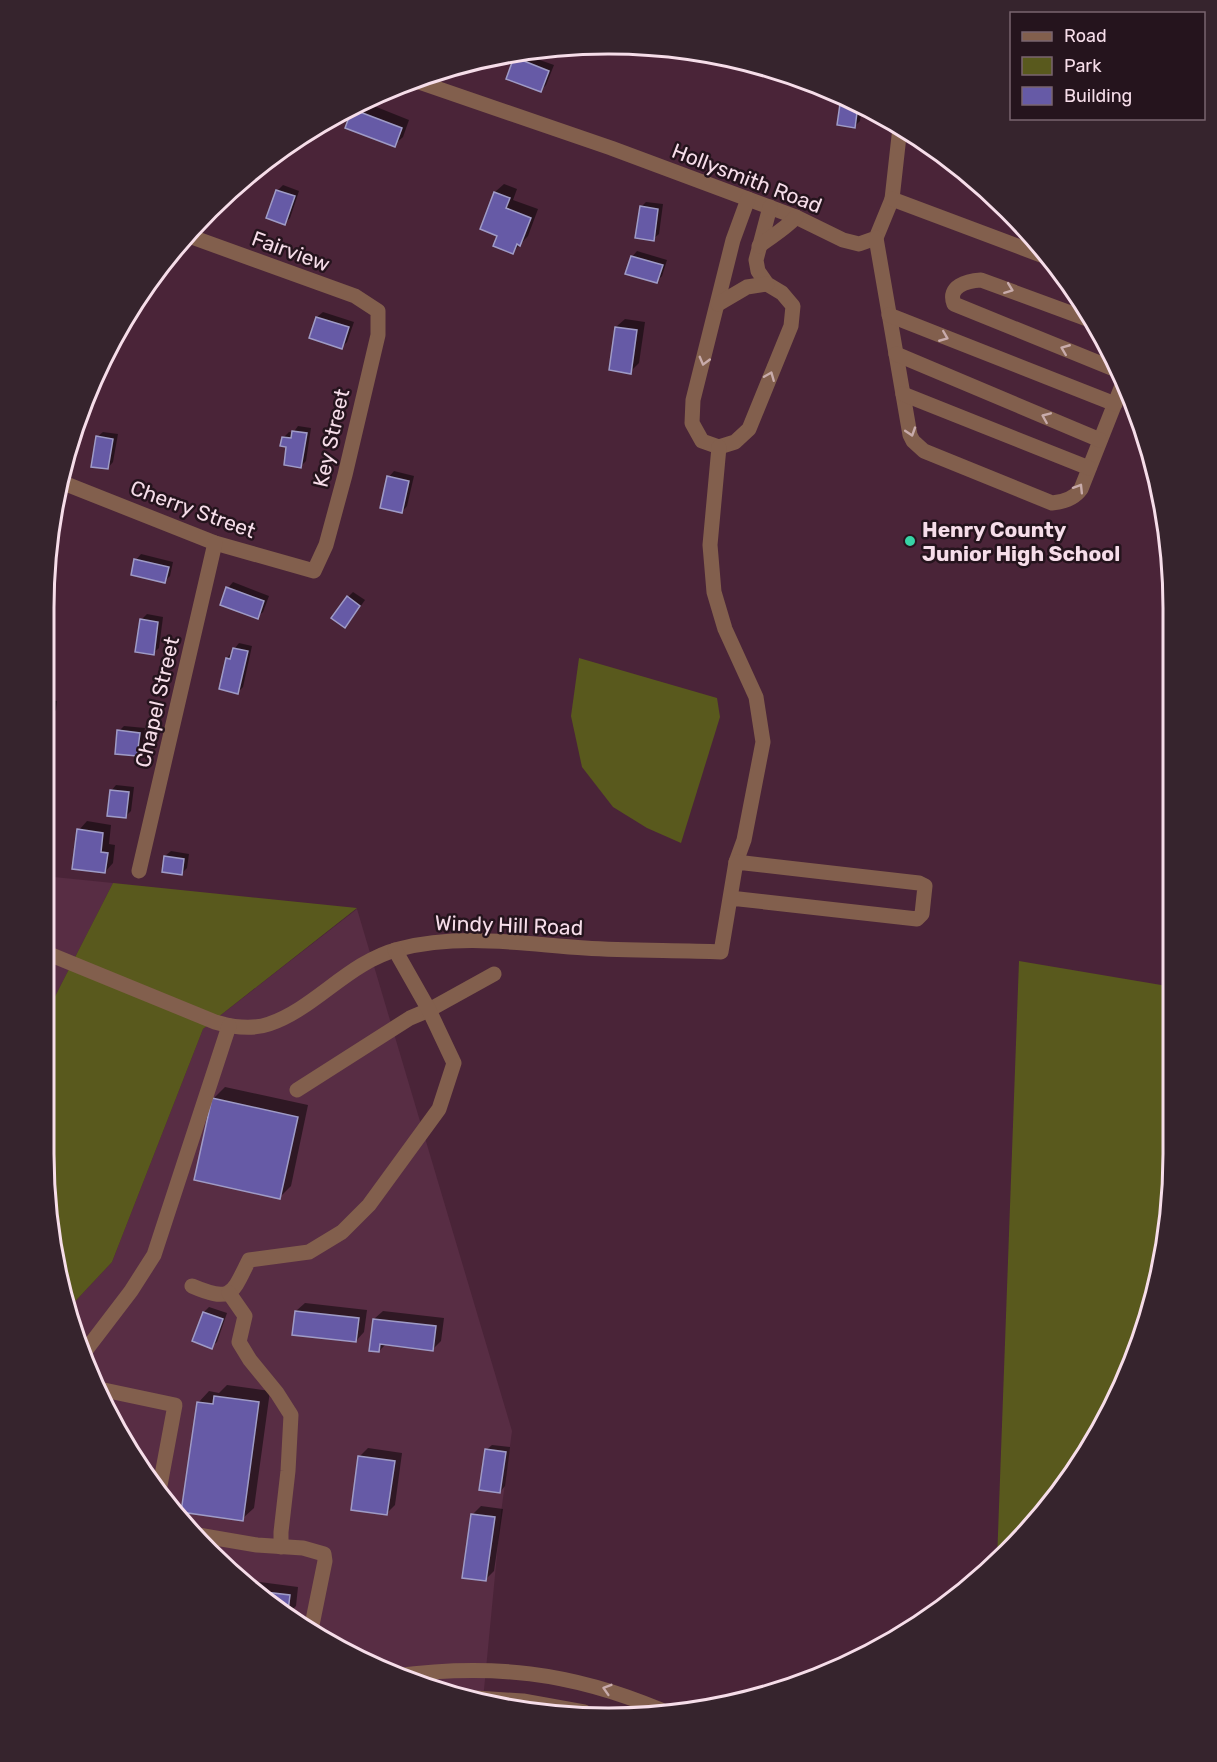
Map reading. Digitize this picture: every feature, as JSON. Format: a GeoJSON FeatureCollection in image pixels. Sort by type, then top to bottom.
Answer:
{"type":"FeatureCollection","features":[{"type":"Feature","properties":{"kind":"street","name":"Hollysmith Road"},"geometry":{"type":"LineString","coordinates":[[426,84],[611,148],[796,217],[851,242],[859,244],[876,238]]}},
{"type":"Feature","properties":{"kind":"street"},"geometry":{"type":"LineString","coordinates":[[899,136],[892,200],[876,238],[910,435],[913,441],[924,451],[1052,503],[1060,502],[1076,496],[1119,392]]}},
{"type":"Feature","properties":{"kind":"street"},"geometry":{"type":"LineString","coordinates":[[747,199],[733,240],[693,400],[692,423],[702,441],[719,447],[735,442],[749,429],[791,326],[793,306],[782,293],[767,284],[758,272],[756,260],[770,207]]}},
{"type":"Feature","properties":{"kind":"street"},"geometry":{"type":"LineString","coordinates":[[892,200],[1032,252]]}},
{"type":"Feature","properties":{"kind":"street"},"geometry":{"type":"LineString","coordinates":[[759,246],[784,230],[796,217]]}},
{"type":"Feature","properties":{"kind":"street","name":"Fairview"},"geometry":{"type":"LineString","coordinates":[[196,239],[356,296],[378,310]]}},
{"type":"Feature","properties":{"kind":"street"},"geometry":{"type":"LineString","coordinates":[[1080,316],[981,280],[965,282],[955,289],[952,296],[954,304],[1108,366]]}},
{"type":"Feature","properties":{"kind":"street"},"geometry":{"type":"LineString","coordinates":[[718,304],[747,287],[767,284]]}},
{"type":"Feature","properties":{"kind":"street","name":"Key Street"},"geometry":{"type":"LineString","coordinates":[[314,572],[326,545],[345,475],[378,335],[378,310]]}},
{"type":"Feature","properties":{"kind":"street"},"geometry":{"type":"LineString","coordinates":[[889,315],[1115,404]]}},
{"type":"Feature","properties":{"kind":"street"},"geometry":{"type":"LineString","coordinates":[[896,354],[1100,440]]}},
{"type":"Feature","properties":{"kind":"street"},"geometry":{"type":"LineString","coordinates":[[903,393],[1089,468]]}},
{"type":"Feature","properties":{"kind":"street"},"geometry":{"type":"LineString","coordinates":[[719,447],[710,545],[714,592],[725,629],[756,698],[763,742],[744,840],[736,862],[730,898],[917,920],[922,914],[925,886],[919,883],[736,862]]}},
{"type":"Feature","properties":{"kind":"street","name":"Cherry Street"},"geometry":{"type":"LineString","coordinates":[[68,485],[216,543],[314,572]]}},
{"type":"Feature","properties":{"kind":"street","name":"Chapel Street"},"geometry":{"type":"LineString","coordinates":[[139,871],[216,543]]}},
{"type":"Feature","properties":{"kind":"street","name":"Windy Hill Road"},"geometry":{"type":"LineString","coordinates":[[54,956],[169,1005],[229,1026],[254,1027],[268,1024],[292,1013],[367,961],[419,944],[455,940],[504,941],[585,948],[721,952],[730,898]]}},
{"type":"Feature","properties":{"kind":"street"},"geometry":{"type":"LineString","coordinates":[[192,1286],[214,1295],[228,1293],[238,1283],[249,1260],[309,1252],[342,1232],[369,1205],[439,1109],[454,1063],[429,1010],[395,950]]}},
{"type":"Feature","properties":{"kind":"street"},"geometry":{"type":"LineString","coordinates":[[297,1090],[411,1018],[494,974]]}},
{"type":"Feature","properties":{"kind":"street"},"geometry":{"type":"LineString","coordinates":[[89,1347],[131,1291],[154,1255],[229,1026]]}},
{"type":"Feature","properties":{"kind":"street"},"geometry":{"type":"LineString","coordinates":[[228,1293],[245,1316],[239,1342],[291,1415],[281,1547]]}},
{"type":"Feature","properties":{"kind":"street"},"geometry":{"type":"LineString","coordinates":[[107,1391],[175,1405],[161,1480]]}},
{"type":"Feature","properties":{"kind":"street"},"geometry":{"type":"LineString","coordinates":[[215,1545],[303,1548],[322,1553],[325,1557],[312,1623]]}},
{"type":"Feature","properties":{"kind":"street"},"geometry":{"type":"LineString","coordinates":[[417,1674],[474,1669],[550,1676],[603,1688],[651,1706]]}},
{"type":"Feature","properties":{"kind":"shaded area"},"geometry":{"type":"Polygon","coordinates":[[[54,877],[113,883],[54,998],[54,877]]]}},
{"type":"Feature","properties":{"kind":"shaded area"},"geometry":{"type":"Polygon","coordinates":[[[357,909],[512,1431],[501,1513],[484,1693],[430,1679],[363,1651],[300,1615],[243,1570],[216,1546],[192,1519],[147,1462],[111,1399],[96,1366],[74,1302],[112,1262],[203,1029],[357,909]]]}},
{"type":"Feature","properties":{"kind":"green space"},"geometry":{"type":"Polygon","coordinates":[[[579,658],[717,698],[720,717],[681,843],[647,828],[613,807],[582,767],[571,716],[579,658]]]}},
{"type":"Feature","properties":{"kind":"green space"},"geometry":{"type":"Polygon","coordinates":[[[113,883],[357,908],[203,1029],[112,1262],[74,1302],[65,1262],[55,1190],[54,998],[113,883]]]}},
{"type":"Feature","properties":{"kind":"green space"},"geometry":{"type":"Polygon","coordinates":[[[1019,961],[1163,985],[1162,1190],[1152,1262],[1144,1297],[1134,1332],[1106,1399],[1070,1462],[1025,1519],[997,1549],[1019,961]]]}},
{"type":"Feature","properties":{"kind":"building"},"geometry":{"type":"Polygon","coordinates":[[[524,61],[549,71],[541,92],[506,79],[512,63],[524,61]]]}},
{"type":"Feature","properties":{"kind":"building"},"geometry":{"type":"Polygon","coordinates":[[[840,105],[857,113],[855,128],[837,125],[840,105]]]}},
{"type":"Feature","properties":{"kind":"building"},"geometry":{"type":"Polygon","coordinates":[[[361,112],[402,128],[395,147],[345,128],[348,119],[361,112]]]}},
{"type":"Feature","properties":{"kind":"building"},"geometry":{"type":"Polygon","coordinates":[[[276,190],[295,196],[285,225],[266,218],[276,190]]]}},
{"type":"Feature","properties":{"kind":"building"},"geometry":{"type":"Polygon","coordinates":[[[494,192],[510,198],[506,208],[531,218],[520,246],[517,244],[513,254],[493,246],[497,236],[480,229],[494,192]]]}},
{"type":"Feature","properties":{"kind":"building"},"geometry":{"type":"Polygon","coordinates":[[[640,206],[658,209],[654,241],[635,238],[640,206]]]}},
{"type":"Feature","properties":{"kind":"building"},"geometry":{"type":"Polygon","coordinates":[[[631,256],[663,265],[657,283],[625,274],[631,256]]]}},
{"type":"Feature","properties":{"kind":"building"},"geometry":{"type":"Polygon","coordinates":[[[316,317],[349,327],[342,349],[309,338],[316,317]]]}},
{"type":"Feature","properties":{"kind":"building"},"geometry":{"type":"Polygon","coordinates":[[[615,327],[637,330],[631,374],[609,370],[615,327]]]}},
{"type":"Feature","properties":{"kind":"building"},"geometry":{"type":"Polygon","coordinates":[[[292,431],[307,433],[301,468],[284,465],[286,447],[280,446],[282,437],[291,438],[292,431]]]}},
{"type":"Feature","properties":{"kind":"building"},"geometry":{"type":"Polygon","coordinates":[[[96,436],[113,439],[108,469],[91,467],[96,436]]]}},
{"type":"Feature","properties":{"kind":"building"},"geometry":{"type":"Polygon","coordinates":[[[387,476],[409,481],[402,513],[380,508],[387,476]]]}},
{"type":"Feature","properties":{"kind":"building"},"geometry":{"type":"Polygon","coordinates":[[[134,559],[169,567],[165,583],[131,575],[134,559]]]}},
{"type":"Feature","properties":{"kind":"building"},"geometry":{"type":"Polygon","coordinates":[[[226,587],[264,601],[258,619],[220,605],[226,587]]]}},
{"type":"Feature","properties":{"kind":"building"},"geometry":{"type":"Polygon","coordinates":[[[347,596],[360,606],[345,628],[331,618],[347,596]]]}},
{"type":"Feature","properties":{"kind":"building"},"geometry":{"type":"Polygon","coordinates":[[[140,619],[158,622],[154,655],[135,652],[140,619]]]}},
{"type":"Feature","properties":{"kind":"building"},"geometry":{"type":"Polygon","coordinates":[[[233,648],[248,651],[238,694],[219,689],[226,658],[230,659],[233,648]]]}},
{"type":"Feature","properties":{"kind":"building"},"geometry":{"type":"Polygon","coordinates":[[[117,730],[140,733],[137,756],[115,754],[117,730]]]}},
{"type":"Feature","properties":{"kind":"building"},"geometry":{"type":"Polygon","coordinates":[[[110,790],[129,792],[126,818],[107,816],[110,790]]]}},
{"type":"Feature","properties":{"kind":"building"},"geometry":{"type":"Polygon","coordinates":[[[77,829],[103,833],[101,852],[108,853],[105,873],[72,869],[77,829]]]}},
{"type":"Feature","properties":{"kind":"building"},"geometry":{"type":"Polygon","coordinates":[[[164,856],[184,859],[182,875],[162,872],[164,856]]]}},
{"type":"Feature","properties":{"kind":"building"},"geometry":{"type":"Polygon","coordinates":[[[212,1098],[298,1117],[280,1199],[194,1180],[212,1098]]]}},
{"type":"Feature","properties":{"kind":"building"},"geometry":{"type":"Polygon","coordinates":[[[295,1311],[359,1318],[356,1342],[292,1335],[295,1311]]]}},
{"type":"Feature","properties":{"kind":"building"},"geometry":{"type":"Polygon","coordinates":[[[203,1312],[223,1319],[212,1349],[192,1341],[203,1312]]]}},
{"type":"Feature","properties":{"kind":"building"},"geometry":{"type":"Polygon","coordinates":[[[373,1319],[436,1326],[433,1351],[380,1344],[379,1352],[369,1351],[373,1319]]]}},
{"type":"Feature","properties":{"kind":"building"},"geometry":{"type":"Polygon","coordinates":[[[214,1396],[259,1402],[243,1521],[187,1513],[182,1507],[197,1402],[213,1404],[214,1396]]]}},
{"type":"Feature","properties":{"kind":"building"},"geometry":{"type":"Polygon","coordinates":[[[485,1449],[506,1452],[500,1493],[479,1490],[485,1449]]]}},
{"type":"Feature","properties":{"kind":"building"},"geometry":{"type":"Polygon","coordinates":[[[358,1456],[395,1461],[387,1515],[351,1510],[358,1456]]]}},
{"type":"Feature","properties":{"kind":"building"},"geometry":{"type":"Polygon","coordinates":[[[471,1514],[495,1517],[486,1581],[462,1578],[471,1514]]]}},
{"type":"Feature","properties":{"kind":"building"},"geometry":{"type":"Polygon","coordinates":[[[271,1593],[290,1595],[289,1606],[271,1593]]]}},
{"type":"Feature","properties":{"kind":"place","name":"Henry County Junior High School"},"geometry":{"type":"Point","coordinates":[910,541]}}]}
